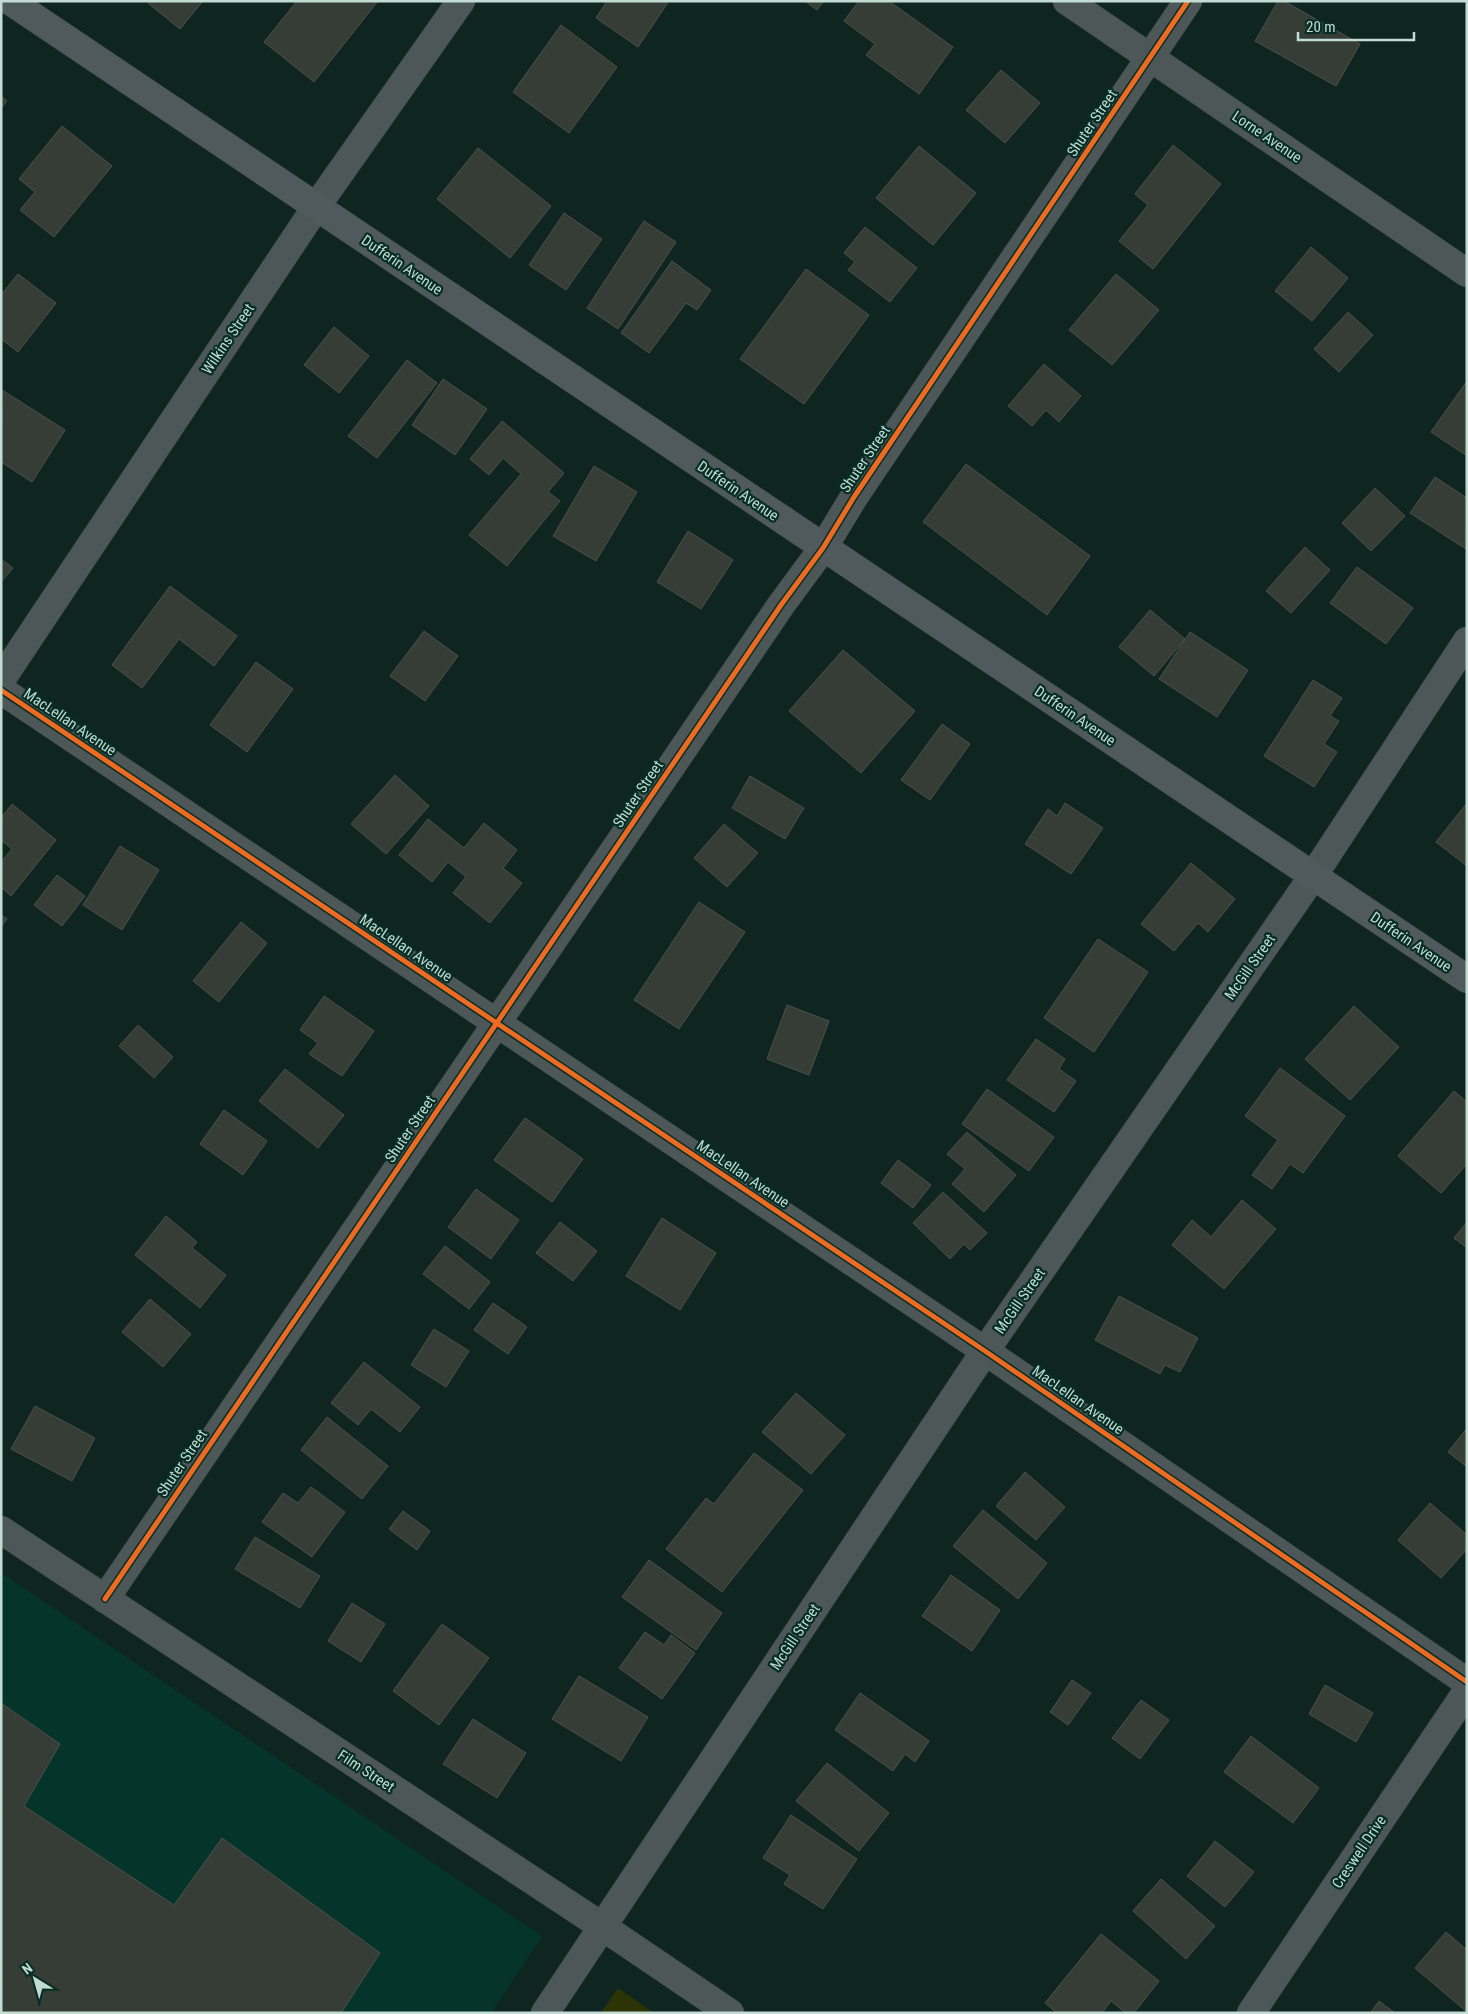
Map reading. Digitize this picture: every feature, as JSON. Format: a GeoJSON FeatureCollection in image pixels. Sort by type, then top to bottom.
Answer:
{"type":"FeatureCollection","features":[{"type":"Feature","properties":{"kind":"main road","name":"Dufferin Avenue"},"geometry":{"type":"LineString","coordinates":[[10,1],[1467,980]]}},
{"type":"Feature","properties":{"kind":"street","name":"Wilkins Street"},"geometry":{"type":"LineString","coordinates":[[1,680],[316,207],[461,1]]}},
{"type":"Feature","properties":{"kind":"street","name":"Lorne Avenue"},"geometry":{"type":"LineString","coordinates":[[1067,1],[1467,273]]}},
{"type":"Feature","properties":{"kind":"street","name":"Shuter Street"},"geometry":{"type":"LineString","coordinates":[[105,1598],[782,605],[823,548],[854,496],[1188,1]]}},
{"type":"Feature","properties":{"kind":"street","name":"McGill Street"},"geometry":{"type":"LineString","coordinates":[[545,2013],[985,1351],[1313,876],[1467,641]]}},
{"type":"Feature","properties":{"kind":"street","name":"MacLellan Avenue"},"geometry":{"type":"LineString","coordinates":[[1,690],[985,1351],[1467,1682]]}},
{"type":"Feature","properties":{"kind":"street","name":"Film Street"},"geometry":{"type":"LineString","coordinates":[[1,1530],[603,1927],[730,2013]]}},
{"type":"Feature","properties":{"kind":"street","name":"Creswell Drive"},"geometry":{"type":"LineString","coordinates":[[1251,2013],[1467,1691]]}},
{"type":"Feature","properties":{"kind":"shaded area"},"geometry":{"type":"Polygon","coordinates":[[[1,1573],[542,1936],[491,2013],[1,2013],[1,1573]]]}},
{"type":"Feature","properties":{"kind":"shaded area"},"geometry":{"type":"Polygon","coordinates":[[[618,1988],[654,2013],[601,2013],[618,1988]]]}},
{"type":"Feature","properties":{"kind":"building"},"geometry":{"type":"Polygon","coordinates":[[[150,1],[203,1],[180,29],[148,3],[150,1]]]}},
{"type":"Feature","properties":{"kind":"building"},"geometry":{"type":"Polygon","coordinates":[[[297,1],[378,1],[314,82],[264,42],[297,1]]]}},
{"type":"Feature","properties":{"kind":"building"},"geometry":{"type":"Polygon","coordinates":[[[607,1],[669,1],[638,47],[596,18],[607,1]]]}},
{"type":"Feature","properties":{"kind":"building"},"geometry":{"type":"Polygon","coordinates":[[[805,1],[824,1],[817,10],[805,1]]]}},
{"type":"Feature","properties":{"kind":"building"},"geometry":{"type":"Polygon","coordinates":[[[859,1],[889,1],[953,47],[919,94],[866,55],[875,44],[844,21],[859,1]]]}},
{"type":"Feature","properties":{"kind":"building"},"geometry":{"type":"Polygon","coordinates":[[[1278,1],[1284,1],[1360,44],[1336,86],[1255,41],[1278,1]]]}},
{"type":"Feature","properties":{"kind":"building"},"geometry":{"type":"Polygon","coordinates":[[[561,25],[617,67],[569,133],[513,92],[561,25]]]}},
{"type":"Feature","properties":{"kind":"building"},"geometry":{"type":"Polygon","coordinates":[[[1001,70],[1040,103],[1005,143],[966,110],[1001,70]]]}},
{"type":"Feature","properties":{"kind":"building"},"geometry":{"type":"Polygon","coordinates":[[[1,96],[7,101],[1,108],[1,96]]]}},
{"type":"Feature","properties":{"kind":"building"},"geometry":{"type":"Polygon","coordinates":[[[62,126],[112,166],[54,237],[20,210],[35,192],[19,179],[62,126]]]}},
{"type":"Feature","properties":{"kind":"building"},"geometry":{"type":"Polygon","coordinates":[[[1173,145],[1221,184],[1153,269],[1119,241],[1148,205],[1135,194],[1173,145]]]}},
{"type":"Feature","properties":{"kind":"building"},"geometry":{"type":"Polygon","coordinates":[[[919,146],[976,193],[933,245],[876,198],[919,146]]]}},
{"type":"Feature","properties":{"kind":"building"},"geometry":{"type":"Polygon","coordinates":[[[478,148],[551,206],[510,258],[437,199],[478,148]]]}},
{"type":"Feature","properties":{"kind":"building"},"geometry":{"type":"Polygon","coordinates":[[[564,213],[602,239],[566,290],[529,265],[564,213]]]}},
{"type":"Feature","properties":{"kind":"building"},"geometry":{"type":"Polygon","coordinates":[[[644,221],[676,242],[618,329],[587,308],[644,221]]]}},
{"type":"Feature","properties":{"kind":"building"},"geometry":{"type":"Polygon","coordinates":[[[865,227],[917,268],[890,302],[848,270],[855,262],[844,253],[865,227]]]}},
{"type":"Feature","properties":{"kind":"building"},"geometry":{"type":"Polygon","coordinates":[[[1311,247],[1348,278],[1312,321],[1275,291],[1311,247]]]}},
{"type":"Feature","properties":{"kind":"building"},"geometry":{"type":"Polygon","coordinates":[[[672,261],[711,290],[697,310],[686,303],[649,353],[621,333],[672,261]]]}},
{"type":"Feature","properties":{"kind":"building"},"geometry":{"type":"Polygon","coordinates":[[[806,269],[869,315],[804,404],[740,359],[806,269]]]}},
{"type":"Feature","properties":{"kind":"building"},"geometry":{"type":"Polygon","coordinates":[[[18,274],[56,303],[18,352],[1,339],[1,295],[18,274]]]}},
{"type":"Feature","properties":{"kind":"building"},"geometry":{"type":"Polygon","coordinates":[[[1116,274],[1159,310],[1112,365],[1069,330],[1116,274]]]}},
{"type":"Feature","properties":{"kind":"building"},"geometry":{"type":"Polygon","coordinates":[[[1348,312],[1373,335],[1339,372],[1314,349],[1348,312]]]}},
{"type":"Feature","properties":{"kind":"building"},"geometry":{"type":"Polygon","coordinates":[[[334,327],[369,356],[339,393],[304,365],[334,327]]]}},
{"type":"Feature","properties":{"kind":"building"},"geometry":{"type":"Polygon","coordinates":[[[407,360],[437,383],[377,458],[348,436],[407,360]]]}},
{"type":"Feature","properties":{"kind":"building"},"geometry":{"type":"Polygon","coordinates":[[[1044,364],[1081,396],[1059,422],[1046,410],[1032,426],[1008,406],[1044,364]]]}},
{"type":"Feature","properties":{"kind":"building"},"geometry":{"type":"Polygon","coordinates":[[[443,379],[487,409],[455,455],[412,425],[443,379]]]}},
{"type":"Feature","properties":{"kind":"building"},"geometry":{"type":"Polygon","coordinates":[[[1467,381],[1467,456],[1431,432],[1467,381]]]}},
{"type":"Feature","properties":{"kind":"building"},"geometry":{"type":"Polygon","coordinates":[[[2,390],[65,430],[32,482],[1,462],[2,390]]]}},
{"type":"Feature","properties":{"kind":"building"},"geometry":{"type":"Polygon","coordinates":[[[502,421],[564,473],[548,492],[560,501],[507,566],[469,535],[521,474],[503,458],[489,475],[470,459],[502,421]]]}},
{"type":"Feature","properties":{"kind":"building"},"geometry":{"type":"Polygon","coordinates":[[[966,464],[1090,556],[1047,615],[923,522],[966,464]]]}},
{"type":"Feature","properties":{"kind":"building"},"geometry":{"type":"Polygon","coordinates":[[[594,466],[637,492],[596,561],[553,536],[594,466]]]}},
{"type":"Feature","properties":{"kind":"building"},"geometry":{"type":"Polygon","coordinates":[[[1435,477],[1467,498],[1466,549],[1410,513],[1435,477]]]}},
{"type":"Feature","properties":{"kind":"building"},"geometry":{"type":"Polygon","coordinates":[[[1375,488],[1405,516],[1371,551],[1342,523],[1375,488]]]}},
{"type":"Feature","properties":{"kind":"building"},"geometry":{"type":"Polygon","coordinates":[[[688,531],[733,560],[701,609],[657,582],[688,531]]]}},
{"type":"Feature","properties":{"kind":"building"},"geometry":{"type":"Polygon","coordinates":[[[1305,547],[1330,570],[1291,613],[1266,591],[1305,547]]]}},
{"type":"Feature","properties":{"kind":"building"},"geometry":{"type":"Polygon","coordinates":[[[1,559],[13,568],[1,582],[1,559]]]}},
{"type":"Feature","properties":{"kind":"building"},"geometry":{"type":"Polygon","coordinates":[[[1357,567],[1413,608],[1386,644],[1330,603],[1357,567]]]}},
{"type":"Feature","properties":{"kind":"building"},"geometry":{"type":"Polygon","coordinates":[[[170,586],[237,636],[214,666],[179,639],[142,688],[112,665],[170,586]]]}},
{"type":"Feature","properties":{"kind":"building"},"geometry":{"type":"Polygon","coordinates":[[[1150,610],[1185,639],[1154,676],[1119,647],[1150,610]]]}},
{"type":"Feature","properties":{"kind":"building"},"geometry":{"type":"Polygon","coordinates":[[[424,631],[458,656],[425,701],[390,676],[424,631]]]}},
{"type":"Feature","properties":{"kind":"building"},"geometry":{"type":"Polygon","coordinates":[[[1190,632],[1248,670],[1217,717],[1159,679],[1190,632]]]}},
{"type":"Feature","properties":{"kind":"building"},"geometry":{"type":"Polygon","coordinates":[[[843,650],[915,711],[861,773],[789,711],[843,650]]]}},
{"type":"Feature","properties":{"kind":"building"},"geometry":{"type":"Polygon","coordinates":[[[256,662],[293,689],[247,752],[210,725],[256,662]]]}},
{"type":"Feature","properties":{"kind":"building"},"geometry":{"type":"Polygon","coordinates":[[[1313,680],[1342,698],[1330,716],[1339,721],[1324,744],[1337,752],[1314,787],[1264,756],[1313,680]]]}},
{"type":"Feature","properties":{"kind":"building"},"geometry":{"type":"Polygon","coordinates":[[[942,724],[970,744],[930,800],[901,780],[942,724]]]}},
{"type":"Feature","properties":{"kind":"building"},"geometry":{"type":"Polygon","coordinates":[[[395,775],[429,806],[386,854],[351,824],[395,775]]]}},
{"type":"Feature","properties":{"kind":"building"},"geometry":{"type":"Polygon","coordinates":[[[750,776],[804,808],[785,839],[732,808],[750,776]]]}},
{"type":"Feature","properties":{"kind":"building"},"geometry":{"type":"Polygon","coordinates":[[[1065,803],[1103,828],[1071,874],[1025,844],[1048,809],[1057,816],[1065,803]]]}},
{"type":"Feature","properties":{"kind":"building"},"geometry":{"type":"Polygon","coordinates":[[[1467,803],[1467,866],[1436,842],[1467,803]]]}},
{"type":"Feature","properties":{"kind":"building"},"geometry":{"type":"Polygon","coordinates":[[[12,804],[56,840],[11,896],[1,887],[1,862],[12,849],[1,840],[1,818],[12,804]]]}},
{"type":"Feature","properties":{"kind":"building"},"geometry":{"type":"Polygon","coordinates":[[[428,819],[464,848],[484,823],[517,850],[503,868],[522,883],[490,923],[453,893],[466,877],[448,862],[432,882],[399,855],[428,819]]]}},
{"type":"Feature","properties":{"kind":"building"},"geometry":{"type":"Polygon","coordinates":[[[724,824],[758,853],[727,887],[694,858],[724,824]]]}},
{"type":"Feature","properties":{"kind":"building"},"geometry":{"type":"Polygon","coordinates":[[[120,846],[159,870],[122,930],[83,905],[120,846]]]}},
{"type":"Feature","properties":{"kind":"building"},"geometry":{"type":"Polygon","coordinates":[[[1191,863],[1235,899],[1208,932],[1198,923],[1174,951],[1141,924],[1191,863]]]}},
{"type":"Feature","properties":{"kind":"building"},"geometry":{"type":"Polygon","coordinates":[[[57,875],[85,896],[62,926],[34,905],[57,875]]]}},
{"type":"Feature","properties":{"kind":"building"},"geometry":{"type":"Polygon","coordinates":[[[699,902],[745,932],[679,1029],[634,1000],[699,902]]]}},
{"type":"Feature","properties":{"kind":"building"},"geometry":{"type":"Polygon","coordinates":[[[1,915],[7,919],[1,927],[1,915]]]}},
{"type":"Feature","properties":{"kind":"building"},"geometry":{"type":"Polygon","coordinates":[[[241,922],[267,943],[219,1002],[193,981],[241,922]]]}},
{"type":"Feature","properties":{"kind":"building"},"geometry":{"type":"Polygon","coordinates":[[[1098,939],[1148,972],[1094,1052],[1044,1018],[1098,939]]]}},
{"type":"Feature","properties":{"kind":"building"},"geometry":{"type":"Polygon","coordinates":[[[324,996],[374,1031],[342,1076],[309,1054],[318,1043],[300,1030],[324,996]]]}},
{"type":"Feature","properties":{"kind":"building"},"geometry":{"type":"Polygon","coordinates":[[[787,1005],[829,1021],[809,1075],[767,1059],[787,1005]]]}},
{"type":"Feature","properties":{"kind":"building"},"geometry":{"type":"Polygon","coordinates":[[[1354,1006],[1399,1047],[1350,1100],[1305,1059],[1354,1006]]]}},
{"type":"Feature","properties":{"kind":"building"},"geometry":{"type":"Polygon","coordinates":[[[138,1025],[173,1057],[154,1078],[119,1046],[138,1025]]]}},
{"type":"Feature","properties":{"kind":"building"},"geometry":{"type":"Polygon","coordinates":[[[1036,1039],[1065,1059],[1059,1069],[1076,1081],[1054,1112],[1007,1080],[1036,1039]]]}},
{"type":"Feature","properties":{"kind":"building"},"geometry":{"type":"Polygon","coordinates":[[[1280,1068],[1345,1116],[1303,1173],[1290,1164],[1272,1189],[1252,1175],[1278,1140],[1245,1116],[1280,1068]]]}},
{"type":"Feature","properties":{"kind":"building"},"geometry":{"type":"Polygon","coordinates":[[[285,1069],[344,1115],[318,1148],[259,1101],[285,1069]]]}},
{"type":"Feature","properties":{"kind":"building"},"geometry":{"type":"Polygon","coordinates":[[[987,1089],[1054,1137],[1029,1171],[962,1124],[987,1089]]]}},
{"type":"Feature","properties":{"kind":"building"},"geometry":{"type":"Polygon","coordinates":[[[1454,1091],[1467,1102],[1467,1164],[1441,1193],[1398,1156],[1454,1091]]]}},
{"type":"Feature","properties":{"kind":"building"},"geometry":{"type":"Polygon","coordinates":[[[224,1110],[267,1141],[243,1175],[200,1144],[224,1110]]]}},
{"type":"Feature","properties":{"kind":"building"},"geometry":{"type":"Polygon","coordinates":[[[525,1118],[583,1159],[552,1202],[494,1160],[525,1118]]]}},
{"type":"Feature","properties":{"kind":"building"},"geometry":{"type":"Polygon","coordinates":[[[967,1132],[1016,1175],[984,1212],[952,1184],[965,1169],[947,1154],[967,1132]]]}},
{"type":"Feature","properties":{"kind":"building"},"geometry":{"type":"Polygon","coordinates":[[[898,1160],[931,1185],[913,1208],[881,1183],[898,1160]]]}},
{"type":"Feature","properties":{"kind":"building"},"geometry":{"type":"Polygon","coordinates":[[[476,1189],[519,1220],[491,1259],[448,1227],[476,1189]]]}},
{"type":"Feature","properties":{"kind":"building"},"geometry":{"type":"Polygon","coordinates":[[[943,1192],[987,1233],[970,1250],[964,1244],[950,1259],[913,1223],[943,1192]]]}},
{"type":"Feature","properties":{"kind":"building"},"geometry":{"type":"Polygon","coordinates":[[[1242,1200],[1276,1229],[1224,1289],[1172,1245],[1192,1220],[1211,1237],[1242,1200]]]}},
{"type":"Feature","properties":{"kind":"building"},"geometry":{"type":"Polygon","coordinates":[[[166,1216],[197,1242],[192,1248],[226,1275],[200,1308],[135,1255],[166,1216]]]}},
{"type":"Feature","properties":{"kind":"building"},"geometry":{"type":"Polygon","coordinates":[[[662,1218],[716,1253],[680,1310],[626,1276],[662,1218]]]}},
{"type":"Feature","properties":{"kind":"building"},"geometry":{"type":"Polygon","coordinates":[[[560,1222],[597,1251],[573,1281],[536,1253],[560,1222]]]}},
{"type":"Feature","properties":{"kind":"building"},"geometry":{"type":"Polygon","coordinates":[[[1467,1222],[1467,1248],[1454,1238],[1467,1222]]]}},
{"type":"Feature","properties":{"kind":"building"},"geometry":{"type":"Polygon","coordinates":[[[445,1246],[490,1282],[469,1309],[423,1274],[445,1246]]]}},
{"type":"Feature","properties":{"kind":"building"},"geometry":{"type":"Polygon","coordinates":[[[1119,1296],[1198,1338],[1180,1372],[1165,1365],[1160,1374],[1095,1340],[1119,1296]]]}},
{"type":"Feature","properties":{"kind":"building"},"geometry":{"type":"Polygon","coordinates":[[[150,1299],[191,1334],[163,1367],[122,1332],[150,1299]]]}},
{"type":"Feature","properties":{"kind":"building"},"geometry":{"type":"Polygon","coordinates":[[[493,1303],[527,1327],[508,1354],[474,1330],[493,1303]]]}},
{"type":"Feature","properties":{"kind":"building"},"geometry":{"type":"Polygon","coordinates":[[[434,1329],[469,1351],[446,1387],[411,1365],[434,1329]]]}},
{"type":"Feature","properties":{"kind":"building"},"geometry":{"type":"Polygon","coordinates":[[[364,1362],[420,1407],[400,1432],[371,1409],[358,1425],[331,1403],[364,1362]]]}},
{"type":"Feature","properties":{"kind":"building"},"geometry":{"type":"Polygon","coordinates":[[[796,1393],[845,1435],[811,1474],[762,1432],[796,1393]]]}},
{"type":"Feature","properties":{"kind":"building"},"geometry":{"type":"Polygon","coordinates":[[[35,1406],[95,1438],[72,1481],[11,1449],[35,1406]]]}},
{"type":"Feature","properties":{"kind":"building"},"geometry":{"type":"Polygon","coordinates":[[[327,1417],[388,1466],[362,1499],[301,1450],[327,1417]]]}},
{"type":"Feature","properties":{"kind":"building"},"geometry":{"type":"Polygon","coordinates":[[[1467,1428],[1467,1467],[1448,1452],[1467,1428]]]}},
{"type":"Feature","properties":{"kind":"building"},"geometry":{"type":"Polygon","coordinates":[[[754,1453],[803,1490],[722,1592],[666,1549],[706,1498],[714,1504],[754,1453]]]}},
{"type":"Feature","properties":{"kind":"building"},"geometry":{"type":"Polygon","coordinates":[[[1025,1472],[1065,1507],[1036,1540],[996,1506],[1025,1472]]]}},
{"type":"Feature","properties":{"kind":"building"},"geometry":{"type":"Polygon","coordinates":[[[311,1487],[345,1512],[312,1557],[262,1522],[283,1493],[298,1503],[311,1487]]]}},
{"type":"Feature","properties":{"kind":"building"},"geometry":{"type":"Polygon","coordinates":[[[1430,1503],[1467,1535],[1467,1549],[1441,1578],[1398,1540],[1430,1503]]]}},
{"type":"Feature","properties":{"kind":"building"},"geometry":{"type":"Polygon","coordinates":[[[983,1510],[1047,1563],[1018,1599],[953,1546],[983,1510]]]}},
{"type":"Feature","properties":{"kind":"building"},"geometry":{"type":"Polygon","coordinates":[[[403,1511],[430,1531],[417,1550],[389,1529],[403,1511]]]}},
{"type":"Feature","properties":{"kind":"building"},"geometry":{"type":"Polygon","coordinates":[[[255,1537],[320,1576],[300,1608],[235,1569],[255,1537]]]}},
{"type":"Feature","properties":{"kind":"building"},"geometry":{"type":"Polygon","coordinates":[[[649,1560],[722,1613],[696,1650],[622,1597],[649,1560]]]}},
{"type":"Feature","properties":{"kind":"building"},"geometry":{"type":"Polygon","coordinates":[[[951,1575],[1000,1610],[972,1651],[922,1616],[951,1575]]]}},
{"type":"Feature","properties":{"kind":"building"},"geometry":{"type":"Polygon","coordinates":[[[352,1603],[385,1624],[361,1662],[328,1641],[352,1603]]]}},
{"type":"Feature","properties":{"kind":"building"},"geometry":{"type":"Polygon","coordinates":[[[442,1624],[489,1658],[439,1725],[393,1691],[442,1624]]]}},
{"type":"Feature","properties":{"kind":"building"},"geometry":{"type":"Polygon","coordinates":[[[645,1632],[664,1645],[671,1635],[695,1653],[662,1699],[619,1668],[645,1632]]]}},
{"type":"Feature","properties":{"kind":"building"},"geometry":{"type":"Polygon","coordinates":[[[579,1676],[648,1717],[621,1761],[552,1719],[579,1676]]]}},
{"type":"Feature","properties":{"kind":"building"},"geometry":{"type":"Polygon","coordinates":[[[1072,1680],[1091,1693],[1068,1725],[1050,1712],[1072,1680]]]}},
{"type":"Feature","properties":{"kind":"building"},"geometry":{"type":"Polygon","coordinates":[[[1325,1685],[1373,1713],[1356,1742],[1309,1714],[1325,1685]]]}},
{"type":"Feature","properties":{"kind":"building"},"geometry":{"type":"Polygon","coordinates":[[[860,1693],[929,1741],[915,1762],[905,1754],[893,1771],[835,1730],[860,1693]]]}},
{"type":"Feature","properties":{"kind":"building"},"geometry":{"type":"Polygon","coordinates":[[[1141,1700],[1169,1720],[1140,1759],[1112,1738],[1141,1700]]]}},
{"type":"Feature","properties":{"kind":"building"},"geometry":{"type":"Polygon","coordinates":[[[1,1703],[60,1744],[24,1806],[174,1905],[222,1838],[380,1953],[341,2013],[1,2013],[1,1703]]]}},
{"type":"Feature","properties":{"kind":"building"},"geometry":{"type":"Polygon","coordinates":[[[473,1719],[526,1753],[497,1798],[443,1764],[473,1719]]]}},
{"type":"Feature","properties":{"kind":"building"},"geometry":{"type":"Polygon","coordinates":[[[1251,1736],[1319,1788],[1293,1823],[1224,1772],[1251,1736]]]}},
{"type":"Feature","properties":{"kind":"building"},"geometry":{"type":"Polygon","coordinates":[[[827,1763],[889,1813],[859,1851],[796,1801],[827,1763]]]}},
{"type":"Feature","properties":{"kind":"building"},"geometry":{"type":"Polygon","coordinates":[[[791,1815],[857,1859],[823,1909],[784,1884],[790,1875],[763,1858],[791,1815]]]}},
{"type":"Feature","properties":{"kind":"building"},"geometry":{"type":"Polygon","coordinates":[[[1215,1841],[1254,1872],[1225,1907],[1187,1876],[1215,1841]]]}},
{"type":"Feature","properties":{"kind":"building"},"geometry":{"type":"Polygon","coordinates":[[[1161,1879],[1215,1926],[1186,1959],[1133,1911],[1161,1879]]]}},
{"type":"Feature","properties":{"kind":"building"},"geometry":{"type":"Polygon","coordinates":[[[1446,1932],[1467,1950],[1467,2012],[1415,1968],[1446,1932]]]}},
{"type":"Feature","properties":{"kind":"building"},"geometry":{"type":"Polygon","coordinates":[[[1101,1934],[1159,1981],[1134,2013],[1126,2013],[1111,2001],[1102,2013],[1057,2013],[1045,2003],[1101,1934]]]}},
{"type":"Feature","properties":{"kind":"building"},"geometry":{"type":"Polygon","coordinates":[[[1379,2001],[1395,2013],[1370,2013],[1379,2001]]]}},
{"type":"Feature","properties":{"kind":"cycle path"},"geometry":{"type":"LineString","coordinates":[[105,1599],[781,605],[823,548],[854,497],[1188,1]]}},
{"type":"Feature","properties":{"kind":"cycle path"},"geometry":{"type":"LineString","coordinates":[[1,690],[985,1351],[1467,1682]]}}]}
